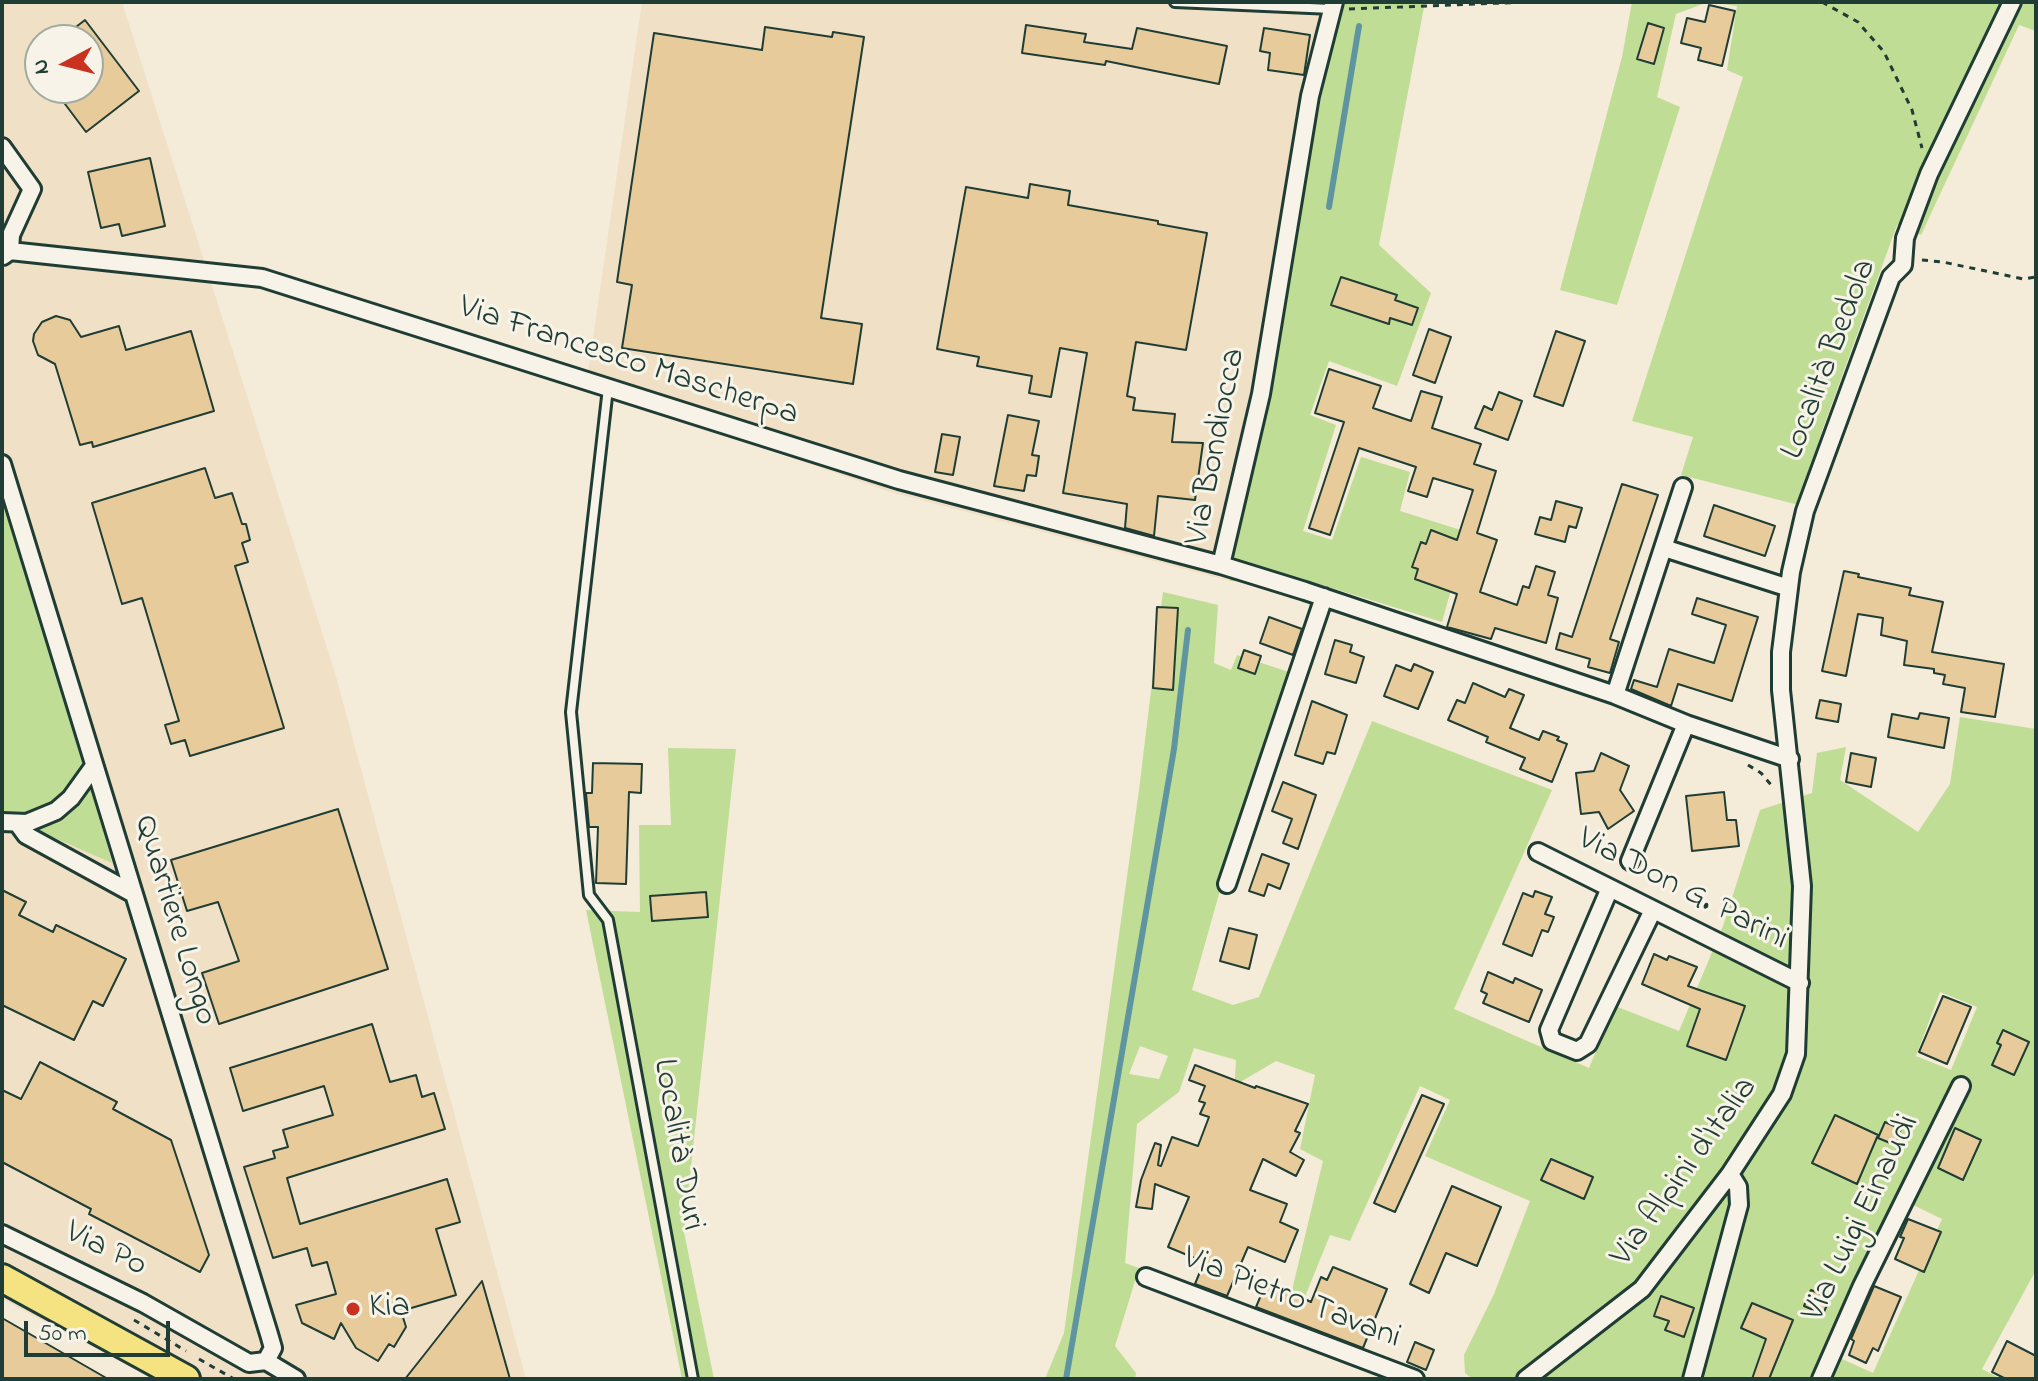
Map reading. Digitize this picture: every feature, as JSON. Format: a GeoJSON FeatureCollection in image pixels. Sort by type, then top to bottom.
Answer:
{"type":"FeatureCollection","features":[{"type":"Feature","properties":{"kind":"main road"},"geometry":{"type":"LineString","coordinates":[[2,1278],[182,1378]]}},
{"type":"Feature","properties":{"kind":"street","name":"Località Bedola"},"geometry":{"type":"LineString","coordinates":[[1790,759],[1781,690],[1781,652],[1789,588],[1805,511],[1891,277],[1903,265],[1905,238],[1929,174],[2012,2]]}},
{"type":"Feature","properties":{"kind":"street","name":"Via Bondiocca"},"geometry":{"type":"LineString","coordinates":[[1333,6],[1310,96],[1261,394],[1221,565],[1615,695],[1686,724],[1790,759]]}},
{"type":"Feature","properties":{"kind":"street"},"geometry":{"type":"LineString","coordinates":[[2,147],[32,189],[11,235],[6,254]]}},
{"type":"Feature","properties":{"kind":"street","name":"Via Francesco Mascherpa"},"geometry":{"type":"LineString","coordinates":[[6,254],[262,278],[899,480],[1221,565]]}},
{"type":"Feature","properties":{"kind":"street","name":"Quartiere Longo"},"geometry":{"type":"LineString","coordinates":[[2,464],[269,1334],[273,1348],[266,1361]]}},
{"type":"Feature","properties":{"kind":"street"},"geometry":{"type":"LineString","coordinates":[[1615,695],[1683,487]]}},
{"type":"Feature","properties":{"kind":"street"},"geometry":{"type":"LineString","coordinates":[[1664,548],[1789,588]]}},
{"type":"Feature","properties":{"kind":"street"},"geometry":{"type":"LineString","coordinates":[[1227,884],[1324,597]]}},
{"type":"Feature","properties":{"kind":"street"},"geometry":{"type":"LineString","coordinates":[[1630,861],[1686,724]]}},
{"type":"Feature","properties":{"kind":"street","name":"Via Alpini d'Italia"},"geometry":{"type":"LineString","coordinates":[[1526,1379],[1642,1289],[1730,1174],[1782,1094],[1796,1054],[1800,983],[1802,886],[1790,759]]}},
{"type":"Feature","properties":{"kind":"street"},"geometry":{"type":"LineString","coordinates":[[10,823],[38,820],[56,811],[71,798],[94,766]]}},
{"type":"Feature","properties":{"kind":"street"},"geometry":{"type":"LineString","coordinates":[[10,823],[26,835],[132,893]]}},
{"type":"Feature","properties":{"kind":"street","name":"Via Don G. Parini"},"geometry":{"type":"LineString","coordinates":[[1538,852],[1800,983]]}},
{"type":"Feature","properties":{"kind":"street"},"geometry":{"type":"LineString","coordinates":[[1610,888],[1549,1030],[1552,1041],[1577,1051],[1588,1044],[1653,910]]}},
{"type":"Feature","properties":{"kind":"street","name":"Via Luigi Einaudi"},"geometry":{"type":"LineString","coordinates":[[1821,1379],[1862,1286],[1961,1086]]}},
{"type":"Feature","properties":{"kind":"street"},"geometry":{"type":"LineString","coordinates":[[1692,1379],[1739,1205],[1738,1187],[1730,1174]]}},
{"type":"Feature","properties":{"kind":"street","name":"Via Po"},"geometry":{"type":"LineString","coordinates":[[2,1234],[143,1303],[237,1358],[249,1363],[266,1361]]}},
{"type":"Feature","properties":{"kind":"street","name":"Via Pietro Tavani"},"geometry":{"type":"LineString","coordinates":[[1146,1277],[1415,1379]]}},
{"type":"Feature","properties":{"kind":"street"},"geometry":{"type":"LineString","coordinates":[[266,1361],[296,1379]]}},
{"type":"Feature","properties":{"kind":"lane"},"geometry":{"type":"LineString","coordinates":[[1175,2],[1333,6]]}},
{"type":"Feature","properties":{"kind":"lane","name":"Località Duri"},"geometry":{"type":"LineString","coordinates":[[608,388],[571,712],[589,895],[608,920],[693,1379]]}},
{"type":"Feature","properties":{"kind":"path"},"geometry":{"type":"LineString","coordinates":[[1333,6],[1528,2]]}},
{"type":"Feature","properties":{"kind":"path"},"geometry":{"type":"LineString","coordinates":[[1822,2],[1858,22],[1884,52],[1912,110],[1929,174]]}},
{"type":"Feature","properties":{"kind":"path"},"geometry":{"type":"LineString","coordinates":[[1903,265],[1921,260],[2023,279],[2036,277]]}},
{"type":"Feature","properties":{"kind":"path"},"geometry":{"type":"LineString","coordinates":[[1740,760],[1761,773],[1774,789]]}},
{"type":"Feature","properties":{"kind":"path"},"geometry":{"type":"LineString","coordinates":[[133,1320],[234,1379]]}},
{"type":"Feature","properties":{"kind":"shaded area"},"geometry":{"type":"Polygon","coordinates":[[[2,2],[122,2],[335,673],[526,1379],[153,1379],[2,1299],[2,2]]]}},
{"type":"Feature","properties":{"kind":"shaded area"},"geometry":{"type":"Polygon","coordinates":[[[642,2],[1192,2],[1338,10],[1261,407],[1227,545],[1230,581],[890,492],[586,386],[642,2]]]}},
{"type":"Feature","properties":{"kind":"green space"},"geometry":{"type":"Polygon","coordinates":[[[1192,2],[1425,2],[1379,245],[1431,293],[1397,386],[1329,361],[1310,415],[1336,425],[1303,531],[1332,540],[1361,457],[1410,472],[1400,511],[1467,532],[1442,622],[1319,584],[1230,581],[1226,545],[1261,407],[1338,10],[1192,2]]]}},
{"type":"Feature","properties":{"kind":"green space"},"geometry":{"type":"Polygon","coordinates":[[[1632,2],[1708,2],[1676,14],[1657,97],[1680,107],[1617,305],[1560,290],[1622,57],[1632,2]]]}},
{"type":"Feature","properties":{"kind":"green space"},"geometry":{"type":"Polygon","coordinates":[[[1708,2],[2036,2],[2036,31],[2019,25],[1921,235],[1897,225],[1822,431],[1799,505],[1681,475],[1693,437],[1632,421],[1743,77],[1727,70],[1737,6],[1708,2]]]}},
{"type":"Feature","properties":{"kind":"green space"},"geometry":{"type":"Polygon","coordinates":[[[2,462],[112,863],[2,815],[2,462]]]}},
{"type":"Feature","properties":{"kind":"green space"},"geometry":{"type":"Polygon","coordinates":[[[1163,592],[1218,605],[1214,663],[1231,670],[1237,655],[1292,673],[1226,869],[1192,990],[1233,1005],[1259,997],[1372,721],[1552,790],[1454,1009],[1589,1068],[1615,1006],[1679,1031],[1723,926],[1760,810],[1812,793],[1817,753],[1846,747],[1840,780],[1918,832],[1950,784],[1960,717],[2036,729],[2036,1270],[1982,1369],[2001,1379],[1473,1379],[1465,1373],[1464,1355],[1494,1294],[1530,1201],[1425,1156],[1450,1100],[1420,1086],[1350,1241],[1330,1235],[1298,1314],[1287,1311],[1323,1161],[1300,1149],[1315,1075],[1276,1061],[1242,1081],[1234,1095],[1236,1060],[1194,1048],[1179,1092],[1137,1124],[1125,1263],[1139,1268],[1115,1346],[1136,1373],[1135,1379],[1045,1379],[1064,1333],[1139,790],[1163,592]],[[1940,992],[1916,1056],[1951,1070],[1977,1007],[1940,992]],[[1140,1046],[1129,1074],[1159,1079],[1168,1056],[1140,1046]],[[1905,1201],[1831,1354],[1873,1373],[1942,1219],[1905,1201]]]}},
{"type":"Feature","properties":{"kind":"green space"},"geometry":{"type":"Polygon","coordinates":[[[668,748],[736,749],[684,1232],[714,1379],[682,1379],[586,910],[640,912],[639,825],[671,825],[668,748]]]}},
{"type":"Feature","properties":{"kind":"building"},"geometry":{"type":"Polygon","coordinates":[[[1709,5],[1735,11],[1722,66],[1698,60],[1701,48],[1681,43],[1687,18],[1705,22],[1709,5]]]}},
{"type":"Feature","properties":{"kind":"building"},"geometry":{"type":"Polygon","coordinates":[[[1648,23],[1664,28],[1654,64],[1637,59],[1648,23]]]}},
{"type":"Feature","properties":{"kind":"building"},"geometry":{"type":"Polygon","coordinates":[[[1026,25],[1086,34],[1084,42],[1132,49],[1137,28],[1227,46],[1219,84],[1106,61],[1105,65],[1022,53],[1026,25]]]}},
{"type":"Feature","properties":{"kind":"building"},"geometry":{"type":"Polygon","coordinates":[[[765,27],[832,37],[833,32],[864,37],[821,318],[862,324],[853,384],[622,348],[632,285],[617,282],[654,33],[762,50],[765,27]]]}},
{"type":"Feature","properties":{"kind":"building"},"geometry":{"type":"Polygon","coordinates":[[[1264,28],[1310,35],[1304,75],[1268,70],[1270,53],[1260,51],[1264,28]]]}},
{"type":"Feature","properties":{"kind":"building"},"geometry":{"type":"Polygon","coordinates":[[[104,45],[139,91],[86,132],[65,104],[104,104],[104,45]]]}},
{"type":"Feature","properties":{"kind":"building"},"geometry":{"type":"Polygon","coordinates":[[[150,158],[165,226],[122,236],[119,224],[101,228],[88,172],[150,158]]]}},
{"type":"Feature","properties":{"kind":"building"},"geometry":{"type":"Polygon","coordinates":[[[1030,184],[1070,191],[1068,205],[1207,233],[1186,350],[1136,342],[1127,396],[1135,398],[1133,410],[1175,414],[1172,442],[1203,443],[1195,500],[1158,496],[1154,536],[1125,528],[1127,504],[1063,493],[1087,353],[1060,348],[1051,397],[1029,393],[1032,376],[977,366],[979,357],[937,349],[966,187],[1028,198],[1030,184]]]}},
{"type":"Feature","properties":{"kind":"building"},"geometry":{"type":"Polygon","coordinates":[[[1341,277],[1397,295],[1395,300],[1418,308],[1412,325],[1390,318],[1389,324],[1331,305],[1341,277]]]}},
{"type":"Feature","properties":{"kind":"building"},"geometry":{"type":"Polygon","coordinates":[[[56,316],[70,320],[81,337],[119,326],[126,350],[191,331],[214,411],[93,447],[92,442],[80,445],[55,364],[38,355],[33,341],[42,322],[56,316]]]}},
{"type":"Feature","properties":{"kind":"building"},"geometry":{"type":"Polygon","coordinates":[[[1429,329],[1451,337],[1435,383],[1413,375],[1429,329]]]}},
{"type":"Feature","properties":{"kind":"building"},"geometry":{"type":"Polygon","coordinates":[[[1556,331],[1585,341],[1563,406],[1534,396],[1556,331]]]}},
{"type":"Feature","properties":{"kind":"building"},"geometry":{"type":"Polygon","coordinates":[[[1329,369],[1381,386],[1373,408],[1411,421],[1421,391],[1442,397],[1432,428],[1481,444],[1474,464],[1496,471],[1477,533],[1497,540],[1480,592],[1517,605],[1523,586],[1529,588],[1536,566],[1555,572],[1548,595],[1558,598],[1546,643],[1495,628],[1491,639],[1447,627],[1457,594],[1415,579],[1418,569],[1412,567],[1421,542],[1426,544],[1431,530],[1457,540],[1473,490],[1433,478],[1427,497],[1408,491],[1416,467],[1359,448],[1330,535],[1309,528],[1344,422],[1315,413],[1329,369]]]}},
{"type":"Feature","properties":{"kind":"building"},"geometry":{"type":"Polygon","coordinates":[[[1499,392],[1522,401],[1508,440],[1475,428],[1484,406],[1492,410],[1499,392]]]}},
{"type":"Feature","properties":{"kind":"building"},"geometry":{"type":"Polygon","coordinates":[[[1008,415],[1039,421],[1032,455],[1039,456],[1036,476],[1027,475],[1024,491],[994,486],[1008,415]]]}},
{"type":"Feature","properties":{"kind":"building"},"geometry":{"type":"Polygon","coordinates":[[[942,434],[960,437],[953,475],[935,472],[942,434]]]}},
{"type":"Feature","properties":{"kind":"building"},"geometry":{"type":"Polygon","coordinates":[[[205,468],[215,498],[232,493],[242,524],[246,524],[250,540],[242,543],[248,562],[235,566],[284,728],[190,756],[185,740],[171,744],[165,725],[179,721],[142,598],[122,604],[92,503],[205,468]]]}},
{"type":"Feature","properties":{"kind":"building"},"geometry":{"type":"Polygon","coordinates":[[[1622,484],[1658,495],[1610,639],[1619,642],[1610,673],[1588,667],[1590,659],[1556,649],[1560,633],[1572,637],[1622,484]]]}},
{"type":"Feature","properties":{"kind":"building"},"geometry":{"type":"Polygon","coordinates":[[[1556,501],[1582,508],[1576,528],[1569,526],[1565,542],[1535,534],[1540,517],[1551,520],[1556,501]]]}},
{"type":"Feature","properties":{"kind":"building"},"geometry":{"type":"Polygon","coordinates":[[[1714,505],[1775,526],[1765,556],[1704,536],[1714,505]]]}},
{"type":"Feature","properties":{"kind":"building"},"geometry":{"type":"Polygon","coordinates":[[[1844,571],[1911,588],[1909,595],[1943,602],[1932,652],[2004,664],[1995,717],[1961,712],[1965,688],[1943,684],[1945,675],[1934,673],[1934,669],[1904,665],[1907,641],[1881,635],[1883,618],[1858,614],[1846,676],[1822,671],[1844,571]]]}},
{"type":"Feature","properties":{"kind":"building"},"geometry":{"type":"Polygon","coordinates":[[[1697,598],[1758,617],[1732,701],[1678,684],[1671,706],[1631,689],[1634,680],[1657,687],[1669,649],[1714,663],[1726,625],[1692,614],[1697,598]]]}},
{"type":"Feature","properties":{"kind":"building"},"geometry":{"type":"Polygon","coordinates":[[[1157,607],[1178,608],[1173,690],[1153,688],[1157,607]]]}},
{"type":"Feature","properties":{"kind":"building"},"geometry":{"type":"Polygon","coordinates":[[[1269,617],[1302,629],[1293,655],[1260,643],[1269,617]]]}},
{"type":"Feature","properties":{"kind":"building"},"geometry":{"type":"Polygon","coordinates":[[[1335,640],[1352,645],[1350,652],[1364,657],[1356,683],[1325,674],[1335,640]]]}},
{"type":"Feature","properties":{"kind":"building"},"geometry":{"type":"Polygon","coordinates":[[[1244,650],[1261,656],[1255,674],[1238,668],[1244,650]]]}},
{"type":"Feature","properties":{"kind":"building"},"geometry":{"type":"Polygon","coordinates":[[[1414,664],[1433,672],[1418,709],[1384,696],[1396,665],[1411,671],[1414,664]]]}},
{"type":"Feature","properties":{"kind":"building"},"geometry":{"type":"Polygon","coordinates":[[[1473,683],[1505,697],[1509,689],[1524,695],[1510,728],[1539,740],[1543,731],[1567,744],[1552,782],[1520,769],[1525,758],[1486,742],[1488,737],[1448,720],[1457,700],[1465,703],[1473,683]]]}},
{"type":"Feature","properties":{"kind":"building"},"geometry":{"type":"Polygon","coordinates":[[[1820,700],[1841,704],[1838,722],[1816,718],[1820,700]]]}},
{"type":"Feature","properties":{"kind":"building"},"geometry":{"type":"Polygon","coordinates":[[[1312,701],[1347,715],[1335,754],[1327,752],[1323,764],[1295,755],[1312,701]]]}},
{"type":"Feature","properties":{"kind":"building"},"geometry":{"type":"Polygon","coordinates":[[[1920,713],[1949,718],[1944,748],[1888,737],[1892,714],[1918,719],[1920,713]]]}},
{"type":"Feature","properties":{"kind":"building"},"geometry":{"type":"Polygon","coordinates":[[[1601,753],[1629,766],[1620,790],[1634,811],[1608,829],[1599,812],[1581,814],[1576,773],[1594,771],[1601,753]]]}},
{"type":"Feature","properties":{"kind":"building"},"geometry":{"type":"Polygon","coordinates":[[[1851,753],[1876,758],[1871,787],[1846,782],[1851,753]]]}},
{"type":"Feature","properties":{"kind":"building"},"geometry":{"type":"Polygon","coordinates":[[[593,763],[642,764],[641,793],[629,792],[626,884],[596,883],[598,827],[589,827],[586,793],[592,793],[593,763]]]}},
{"type":"Feature","properties":{"kind":"building"},"geometry":{"type":"Polygon","coordinates":[[[1283,782],[1316,795],[1298,849],[1283,843],[1292,819],[1272,811],[1283,782]]]}},
{"type":"Feature","properties":{"kind":"building"},"geometry":{"type":"Polygon","coordinates":[[[1724,792],[1727,820],[1736,820],[1739,846],[1692,851],[1686,796],[1724,792]]]}},
{"type":"Feature","properties":{"kind":"building"},"geometry":{"type":"Polygon","coordinates":[[[338,809],[388,969],[219,1024],[202,973],[239,961],[218,902],[187,911],[171,860],[338,809]]]}},
{"type":"Feature","properties":{"kind":"building"},"geometry":{"type":"Polygon","coordinates":[[[1262,854],[1289,864],[1280,889],[1268,884],[1264,896],[1249,891],[1262,854]]]}},
{"type":"Feature","properties":{"kind":"building"},"geometry":{"type":"Polygon","coordinates":[[[2,890],[26,902],[19,915],[53,932],[56,925],[126,959],[103,1006],[93,1001],[74,1040],[2,1005],[2,890]]]}},
{"type":"Feature","properties":{"kind":"building"},"geometry":{"type":"Polygon","coordinates":[[[1535,891],[1552,897],[1545,914],[1554,917],[1548,932],[1542,930],[1532,956],[1503,944],[1523,893],[1533,897],[1535,891]]]}},
{"type":"Feature","properties":{"kind":"building"},"geometry":{"type":"Polygon","coordinates":[[[706,892],[708,917],[652,921],[650,896],[706,892]]]}},
{"type":"Feature","properties":{"kind":"building"},"geometry":{"type":"Polygon","coordinates":[[[1229,928],[1257,935],[1249,969],[1220,961],[1229,928]]]}},
{"type":"Feature","properties":{"kind":"building"},"geometry":{"type":"Polygon","coordinates":[[[1654,954],[1667,960],[1669,956],[1697,967],[1688,986],[1745,1006],[1726,1060],[1687,1046],[1700,1009],[1642,984],[1654,954]]]}},
{"type":"Feature","properties":{"kind":"building"},"geometry":{"type":"Polygon","coordinates":[[[1488,972],[1513,983],[1515,978],[1542,990],[1529,1022],[1483,1003],[1487,994],[1481,991],[1488,972]]]}},
{"type":"Feature","properties":{"kind":"building"},"geometry":{"type":"Polygon","coordinates":[[[1943,996],[1971,1007],[1947,1064],[1919,1052],[1943,996]]]}},
{"type":"Feature","properties":{"kind":"building"},"geometry":{"type":"Polygon","coordinates":[[[372,1024],[390,1082],[416,1075],[422,1097],[434,1093],[445,1129],[287,1178],[300,1224],[447,1179],[460,1222],[436,1229],[456,1295],[401,1311],[406,1327],[394,1347],[389,1344],[378,1361],[356,1348],[341,1323],[334,1339],[302,1323],[296,1305],[336,1294],[327,1262],[312,1266],[307,1248],[273,1258],[244,1167],[275,1158],[273,1151],[288,1147],[283,1130],[333,1115],[324,1086],[243,1111],[230,1068],[372,1024]]]}},
{"type":"Feature","properties":{"kind":"building"},"geometry":{"type":"Polygon","coordinates":[[[2003,1030],[2029,1042],[2014,1075],[1992,1065],[2001,1045],[1997,1043],[2003,1030]]]}},
{"type":"Feature","properties":{"kind":"building"},"geometry":{"type":"Polygon","coordinates":[[[40,1062],[117,1102],[113,1109],[171,1140],[209,1255],[200,1272],[89,1214],[91,1209],[2,1162],[2,1090],[21,1099],[40,1062]]]}},
{"type":"Feature","properties":{"kind":"building"},"geometry":{"type":"Polygon","coordinates":[[[1195,1065],[1308,1104],[1295,1131],[1300,1133],[1290,1152],[1304,1160],[1296,1176],[1263,1159],[1250,1190],[1287,1204],[1280,1222],[1298,1230],[1285,1262],[1248,1247],[1227,1296],[1195,1284],[1204,1262],[1168,1247],[1189,1197],[1155,1184],[1152,1209],[1136,1207],[1141,1180],[1155,1143],[1161,1145],[1158,1165],[1161,1166],[1172,1137],[1198,1146],[1209,1117],[1200,1114],[1205,1103],[1199,1101],[1205,1086],[1189,1080],[1195,1065]]]}},
{"type":"Feature","properties":{"kind":"building"},"geometry":{"type":"Polygon","coordinates":[[[1422,1095],[1444,1104],[1395,1212],[1374,1203],[1422,1095]]]}},
{"type":"Feature","properties":{"kind":"building"},"geometry":{"type":"Polygon","coordinates":[[[1835,1115],[1878,1135],[1857,1184],[1812,1163],[1835,1115]]]}},
{"type":"Feature","properties":{"kind":"building"},"geometry":{"type":"Polygon","coordinates":[[[1885,1122],[1901,1129],[1895,1145],[1878,1138],[1885,1122]]]}},
{"type":"Feature","properties":{"kind":"building"},"geometry":{"type":"Polygon","coordinates":[[[1955,1128],[1981,1140],[1963,1180],[1938,1168],[1955,1128]]]}},
{"type":"Feature","properties":{"kind":"building"},"geometry":{"type":"Polygon","coordinates":[[[1551,1159],[1593,1177],[1584,1199],[1541,1180],[1551,1159]]]}},
{"type":"Feature","properties":{"kind":"building"},"geometry":{"type":"Polygon","coordinates":[[[1452,1186],[1501,1207],[1477,1266],[1446,1253],[1429,1293],[1410,1284],[1452,1186]]]}},
{"type":"Feature","properties":{"kind":"building"},"geometry":{"type":"Polygon","coordinates":[[[1908,1219],[1941,1232],[1924,1272],[1895,1259],[1908,1219]]]}},
{"type":"Feature","properties":{"kind":"building"},"geometry":{"type":"Polygon","coordinates":[[[1333,1267],[1387,1289],[1363,1348],[1256,1307],[1267,1281],[1311,1302],[1321,1277],[1327,1280],[1333,1267]]]}},
{"type":"Feature","properties":{"kind":"building"},"geometry":{"type":"Polygon","coordinates":[[[482,1281],[510,1379],[405,1379],[424,1355],[482,1281]]]}},
{"type":"Feature","properties":{"kind":"building"},"geometry":{"type":"Polygon","coordinates":[[[1874,1286],[1901,1297],[1878,1351],[1873,1348],[1866,1363],[1849,1355],[1854,1341],[1851,1339],[1874,1286]]]}},
{"type":"Feature","properties":{"kind":"building"},"geometry":{"type":"Polygon","coordinates":[[[1811,1290],[1830,1298],[1823,1314],[1804,1306],[1811,1290]]]}},
{"type":"Feature","properties":{"kind":"building"},"geometry":{"type":"Polygon","coordinates":[[[1661,1296],[1694,1308],[1684,1337],[1665,1330],[1669,1321],[1654,1316],[1661,1296]]]}},
{"type":"Feature","properties":{"kind":"building"},"geometry":{"type":"Polygon","coordinates":[[[1752,1303],[1793,1320],[1769,1379],[1752,1379],[1766,1339],[1741,1328],[1752,1303]]]}},
{"type":"Feature","properties":{"kind":"building"},"geometry":{"type":"Polygon","coordinates":[[[2,1318],[108,1379],[2,1379],[2,1318]]]}},
{"type":"Feature","properties":{"kind":"building"},"geometry":{"type":"Polygon","coordinates":[[[2007,1341],[2036,1356],[2036,1379],[2006,1379],[1992,1372],[2007,1341]]]}},
{"type":"Feature","properties":{"kind":"building"},"geometry":{"type":"Polygon","coordinates":[[[1415,1342],[1434,1350],[1426,1370],[1407,1362],[1415,1342]]]}},
{"type":"Feature","properties":{"kind":"waterway"},"geometry":{"type":"LineString","coordinates":[[1329,207],[1359,26]]}},
{"type":"Feature","properties":{"kind":"waterway"},"geometry":{"type":"LineString","coordinates":[[1066,1379],[1174,749],[1188,630]]}},
{"type":"Feature","properties":{"kind":"place","name":"Kia"},"geometry":{"type":"Point","coordinates":[353,1309]}}]}
